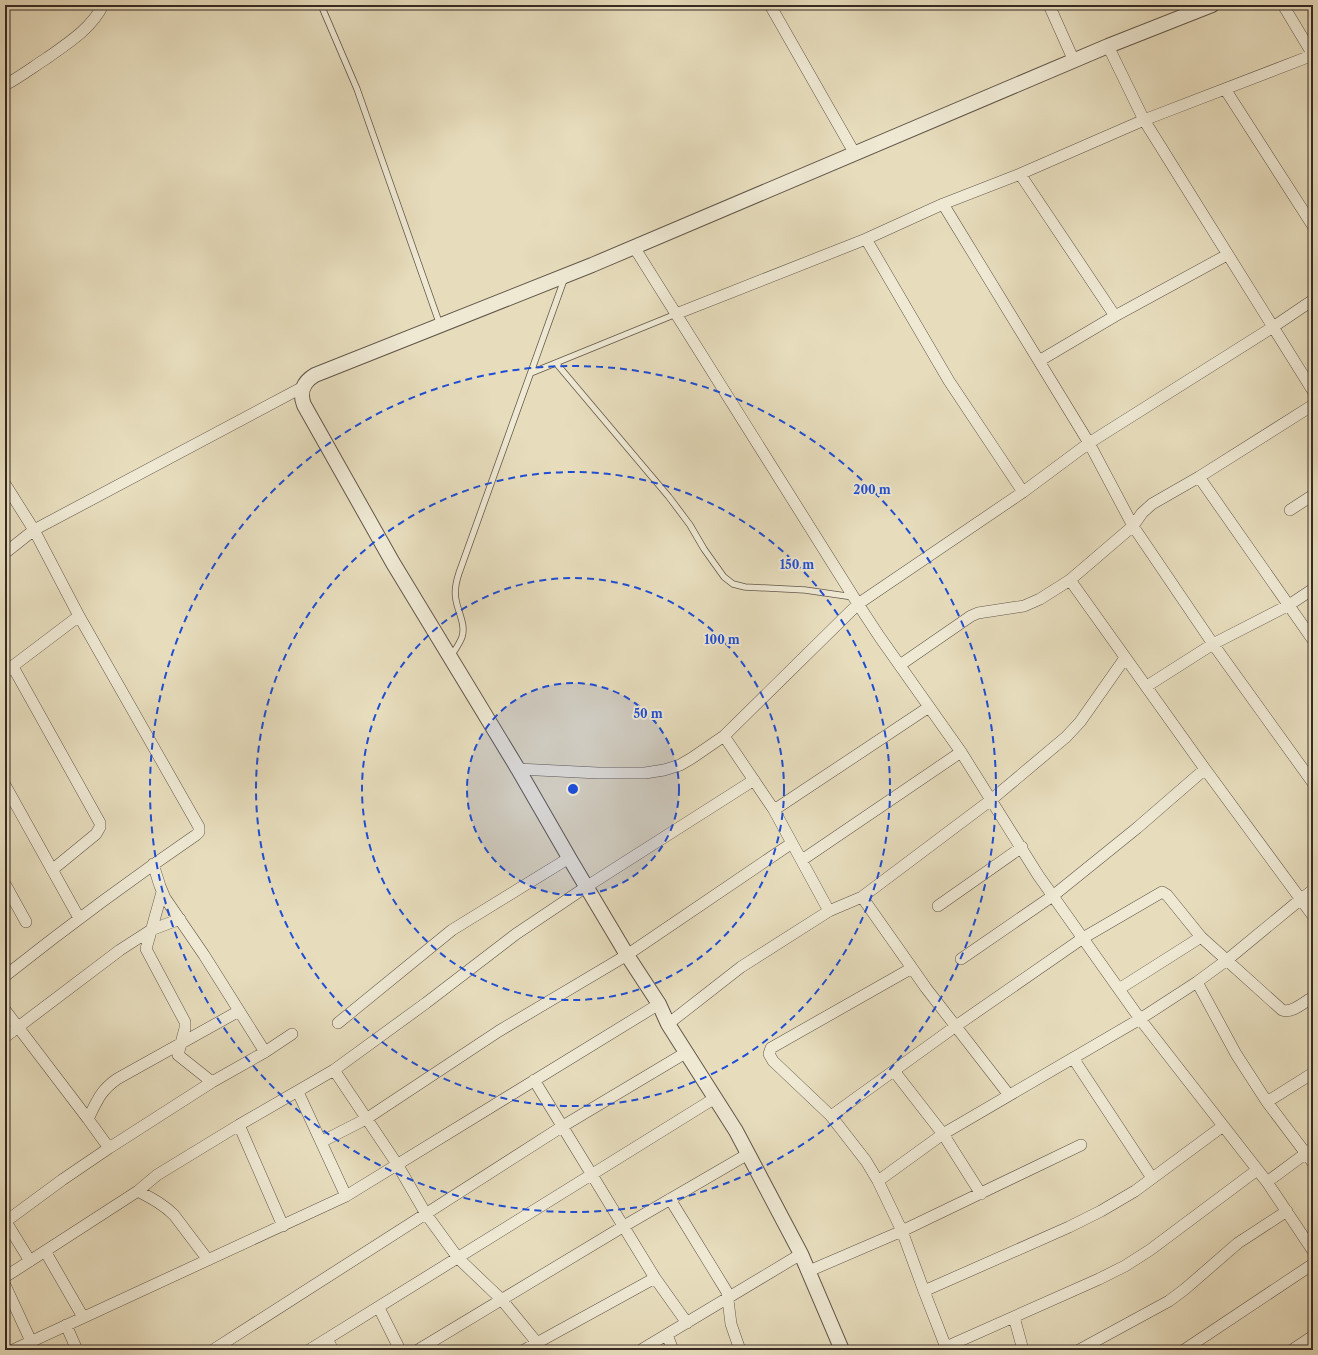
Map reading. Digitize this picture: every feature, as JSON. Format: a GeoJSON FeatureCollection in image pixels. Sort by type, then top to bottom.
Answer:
{"type":"FeatureCollection","features":[{"type":"Feature","properties":{"kind":"street"},"geometry":{"type":"LineString","coordinates":[[5,85],[25,73],[86,28],[95,18],[103,5]]}},
{"type":"Feature","properties":{"kind":"street"},"geometry":{"type":"LineString","coordinates":[[770,5],[855,154]]}},
{"type":"Feature","properties":{"kind":"street"},"geometry":{"type":"LineString","coordinates":[[1049,5],[1074,61]]}},
{"type":"Feature","properties":{"kind":"street"},"geometry":{"type":"LineString","coordinates":[[5,553],[34,530],[303,388],[310,378],[315,375],[634,247],[1108,46],[1212,5]]}},
{"type":"Feature","properties":{"kind":"street"},"geometry":{"type":"LineString","coordinates":[[676,314],[866,238],[943,204],[1020,174],[1144,120],[1313,55],[1283,5]]}},
{"type":"Feature","properties":{"kind":"street"},"geometry":{"type":"LineString","coordinates":[[1108,46],[1144,120],[1313,391]]}},
{"type":"Feature","properties":{"kind":"street"},"geometry":{"type":"LineString","coordinates":[[1225,89],[1313,226]]}},
{"type":"Feature","properties":{"kind":"street"},"geometry":{"type":"LineString","coordinates":[[1020,174],[1115,316]]}},
{"type":"Feature","properties":{"kind":"street"},"geometry":{"type":"LineString","coordinates":[[943,204],[1089,443],[1133,526],[1213,644],[1313,783]]}},
{"type":"Feature","properties":{"kind":"street"},"geometry":{"type":"LineString","coordinates":[[866,238],[945,375],[1023,492]]}},
{"type":"Feature","properties":{"kind":"street"},"geometry":{"type":"LineString","coordinates":[[634,247],[856,600],[929,708],[961,752],[1038,875],[1140,1019],[1267,1182],[1313,1251]]}},
{"type":"Feature","properties":{"kind":"street"},"geometry":{"type":"LineString","coordinates":[[1039,361],[1115,316],[1227,255]]}},
{"type":"Feature","properties":{"kind":"street"},"geometry":{"type":"LineString","coordinates":[[518,769],[623,774],[664,770],[680,765],[692,758],[724,736],[856,600],[1023,492],[1089,443],[1273,328],[1313,300]]}},
{"type":"Feature","properties":{"kind":"street"},"geometry":{"type":"LineString","coordinates":[[303,388],[302,399],[304,405],[393,564],[518,769],[627,955],[659,1004],[668,1024],[736,1130],[801,1254],[842,1350]]}},
{"type":"Feature","properties":{"kind":"street"},"geometry":{"type":"LineString","coordinates":[[900,666],[971,616],[1032,603],[1070,580],[1133,526],[1142,513],[1152,504],[1199,478],[1313,405]]}},
{"type":"Feature","properties":{"kind":"street"},"geometry":{"type":"LineString","coordinates":[[1199,478],[1313,640]]}},
{"type":"Feature","properties":{"kind":"street"},"geometry":{"type":"LineString","coordinates":[[5,484],[34,530],[78,616],[198,827],[199,832],[196,836],[153,864],[79,918],[5,976]]}},
{"type":"Feature","properties":{"kind":"street"},"geometry":{"type":"LineString","coordinates":[[1290,510],[1313,495]]}},
{"type":"Feature","properties":{"kind":"street"},"geometry":{"type":"LineString","coordinates":[[1070,580],[1205,769],[1313,916]]}},
{"type":"Feature","properties":{"kind":"street"},"geometry":{"type":"LineString","coordinates":[[1147,686],[1213,644],[1289,605],[1313,589]]}},
{"type":"Feature","properties":{"kind":"street"},"geometry":{"type":"LineString","coordinates":[[52,870],[96,834],[100,827],[100,823],[9,670],[78,616]]}},
{"type":"Feature","properties":{"kind":"street"},"geometry":{"type":"LineString","coordinates":[[668,1024],[740,967],[829,911],[862,896],[991,800],[1066,737],[1080,722],[1125,658]]}},
{"type":"Feature","properties":{"kind":"street"},"geometry":{"type":"LineString","coordinates":[[774,810],[929,708]]}},
{"type":"Feature","properties":{"kind":"street"},"geometry":{"type":"LineString","coordinates":[[724,736],[774,810],[829,911]]}},
{"type":"Feature","properties":{"kind":"street"},"geometry":{"type":"LineString","coordinates":[[802,860],[961,752]]}},
{"type":"Feature","properties":{"kind":"street"},"geometry":{"type":"LineString","coordinates":[[961,959],[1054,896],[1137,828],[1205,769]]}},
{"type":"Feature","properties":{"kind":"street"},"geometry":{"type":"LineString","coordinates":[[5,1277],[138,1191],[157,1175],[334,1070],[426,1003],[510,938],[586,887],[754,780]]}},
{"type":"Feature","properties":{"kind":"street"},"geometry":{"type":"LineString","coordinates":[[5,785],[79,918]]}},
{"type":"Feature","properties":{"kind":"street"},"geometry":{"type":"LineString","coordinates":[[321,1142],[366,1119],[499,1032],[627,955],[792,843]]}},
{"type":"Feature","properties":{"kind":"street"},"geometry":{"type":"LineString","coordinates":[[938,906],[1022,848]]}},
{"type":"Feature","properties":{"kind":"street"},"geometry":{"type":"LineString","coordinates":[[338,1023],[452,930],[569,858]]}},
{"type":"Feature","properties":{"kind":"street"},"geometry":{"type":"LineString","coordinates":[[153,864],[162,892],[265,1052]]}},
{"type":"Feature","properties":{"kind":"street"},"geometry":{"type":"LineString","coordinates":[[5,884],[26,922]]}},
{"type":"Feature","properties":{"kind":"street"},"geometry":{"type":"LineString","coordinates":[[878,1181],[943,1134],[1140,1019],[1197,982],[1227,960],[1301,898],[1313,890]]}},
{"type":"Feature","properties":{"kind":"street"},"geometry":{"type":"LineString","coordinates":[[162,892],[147,945],[147,952],[185,1022],[185,1028],[178,1053],[212,1082]]}},
{"type":"Feature","properties":{"kind":"street"},"geometry":{"type":"LineString","coordinates":[[831,1116],[956,1026],[1083,938],[1162,892],[1167,895],[1201,936],[1284,1011],[1292,1010],[1313,997]]}},
{"type":"Feature","properties":{"kind":"street"},"geometry":{"type":"LineString","coordinates":[[862,896],[912,968],[1010,1095]]}},
{"type":"Feature","properties":{"kind":"street"},"geometry":{"type":"LineString","coordinates":[[5,1037],[120,950],[151,930],[180,919]]}},
{"type":"Feature","properties":{"kind":"street"},"geometry":{"type":"LineString","coordinates":[[1119,989],[1201,936]]}},
{"type":"Feature","properties":{"kind":"street"},"geometry":{"type":"LineString","coordinates":[[912,968],[769,1050],[769,1054],[773,1061],[831,1116],[866,1161],[878,1181],[902,1231],[947,1348],[1099,1279],[1150,1250],[1257,1170]]}},
{"type":"Feature","properties":{"kind":"street"},"geometry":{"type":"LineString","coordinates":[[1197,982],[1228,1041],[1267,1102],[1310,1151],[1313,1163]]}},
{"type":"Feature","properties":{"kind":"street"},"geometry":{"type":"LineString","coordinates":[[13,1350],[33,1346],[66,1325],[346,1196],[659,1004]]}},
{"type":"Feature","properties":{"kind":"street"},"geometry":{"type":"LineString","coordinates":[[5,1010],[109,1148]]}},
{"type":"Feature","properties":{"kind":"street"},"geometry":{"type":"LineString","coordinates":[[88,1119],[100,1095],[110,1084],[239,1011]]}},
{"type":"Feature","properties":{"kind":"street"},"geometry":{"type":"LineString","coordinates":[[30,1261],[5,1222],[109,1148],[212,1082],[265,1052],[292,1034]]}},
{"type":"Feature","properties":{"kind":"street"},"geometry":{"type":"LineString","coordinates":[[212,1350],[563,1126],[687,1052]]}},
{"type":"Feature","properties":{"kind":"street"},"geometry":{"type":"LineString","coordinates":[[1073,1058],[1152,1178]]}},
{"type":"Feature","properties":{"kind":"street"},"geometry":{"type":"LineString","coordinates":[[334,1070],[396,1164],[426,1214],[458,1258],[502,1300],[540,1346]]}},
{"type":"Feature","properties":{"kind":"street"},"geometry":{"type":"LineString","coordinates":[[894,1071],[943,1134],[981,1194]]}},
{"type":"Feature","properties":{"kind":"street"},"geometry":{"type":"LineString","coordinates":[[1267,1102],[1313,1073]]}},
{"type":"Feature","properties":{"kind":"street"},"geometry":{"type":"LineString","coordinates":[[534,1080],[655,1278],[687,1323]]}},
{"type":"Feature","properties":{"kind":"street"},"geometry":{"type":"LineString","coordinates":[[298,1092],[346,1196]]}},
{"type":"Feature","properties":{"kind":"street"},"geometry":{"type":"LineString","coordinates":[[309,1350],[379,1308],[715,1098]]}},
{"type":"Feature","properties":{"kind":"street"},"geometry":{"type":"LineString","coordinates":[[239,1125],[283,1226]]}},
{"type":"Feature","properties":{"kind":"street"},"geometry":{"type":"LineString","coordinates":[[924,1290],[1069,1227],[1122,1199],[1223,1126]]}},
{"type":"Feature","properties":{"kind":"street"},"geometry":{"type":"LineString","coordinates":[[809,1272],[902,1231],[1081,1145]]}},
{"type":"Feature","properties":{"kind":"street"},"geometry":{"type":"LineString","coordinates":[[1267,1182],[1310,1151]]}},
{"type":"Feature","properties":{"kind":"street"},"geometry":{"type":"LineString","coordinates":[[418,1350],[624,1226],[748,1154]]}},
{"type":"Feature","properties":{"kind":"street"},"geometry":{"type":"LineString","coordinates":[[138,1191],[168,1210],[208,1260]]}},
{"type":"Feature","properties":{"kind":"street"},"geometry":{"type":"LineString","coordinates":[[670,1199],[723,1285],[728,1298],[731,1324],[740,1350]]}},
{"type":"Feature","properties":{"kind":"street"},"geometry":{"type":"LineString","coordinates":[[1079,1350],[1169,1301],[1238,1243],[1286,1211]]}},
{"type":"Feature","properties":{"kind":"street"},"geometry":{"type":"LineString","coordinates":[[45,1251],[83,1317]]}},
{"type":"Feature","properties":{"kind":"street"},"geometry":{"type":"LineString","coordinates":[[641,1350],[801,1254]]}},
{"type":"Feature","properties":{"kind":"street"},"geometry":{"type":"LineString","coordinates":[[1184,1350],[1313,1264]]}},
{"type":"Feature","properties":{"kind":"street"},"geometry":{"type":"LineString","coordinates":[[524,1350],[540,1346],[655,1278]]}},
{"type":"Feature","properties":{"kind":"street"},"geometry":{"type":"LineString","coordinates":[[5,1285],[33,1346]]}},
{"type":"Feature","properties":{"kind":"street"},"geometry":{"type":"LineString","coordinates":[[379,1308],[400,1350]]}},
{"type":"Feature","properties":{"kind":"street"},"geometry":{"type":"LineString","coordinates":[[1014,1317],[1023,1350]]}},
{"type":"Feature","properties":{"kind":"street"},"geometry":{"type":"LineString","coordinates":[[66,1325],[77,1350]]}},
{"type":"Feature","properties":{"kind":"street"},"geometry":{"type":"LineString","coordinates":[[667,1335],[673,1350]]}},
{"type":"Feature","properties":{"kind":"street"},"geometry":{"type":"LineString","coordinates":[[1292,1350],[1313,1336]]}},
{"type":"Feature","properties":{"kind":"street"},"geometry":{"type":"LineString","coordinates":[[327,1339],[333,1350]]}},
{"type":"Feature","properties":{"kind":"lane"},"geometry":{"type":"LineString","coordinates":[[321,5],[357,89],[441,325]]}},
{"type":"Feature","properties":{"kind":"lane"},"geometry":{"type":"LineString","coordinates":[[450,658],[462,638],[463,632],[456,600],[455,587],[459,573],[566,275]]}},
{"type":"Feature","properties":{"kind":"lane"},"geometry":{"type":"LineString","coordinates":[[531,373],[676,314]]}},
{"type":"Feature","properties":{"kind":"lane"},"geometry":{"type":"LineString","coordinates":[[556,363],[669,497],[690,525],[704,549],[729,582],[739,587],[805,590],[856,600]]}}]}
